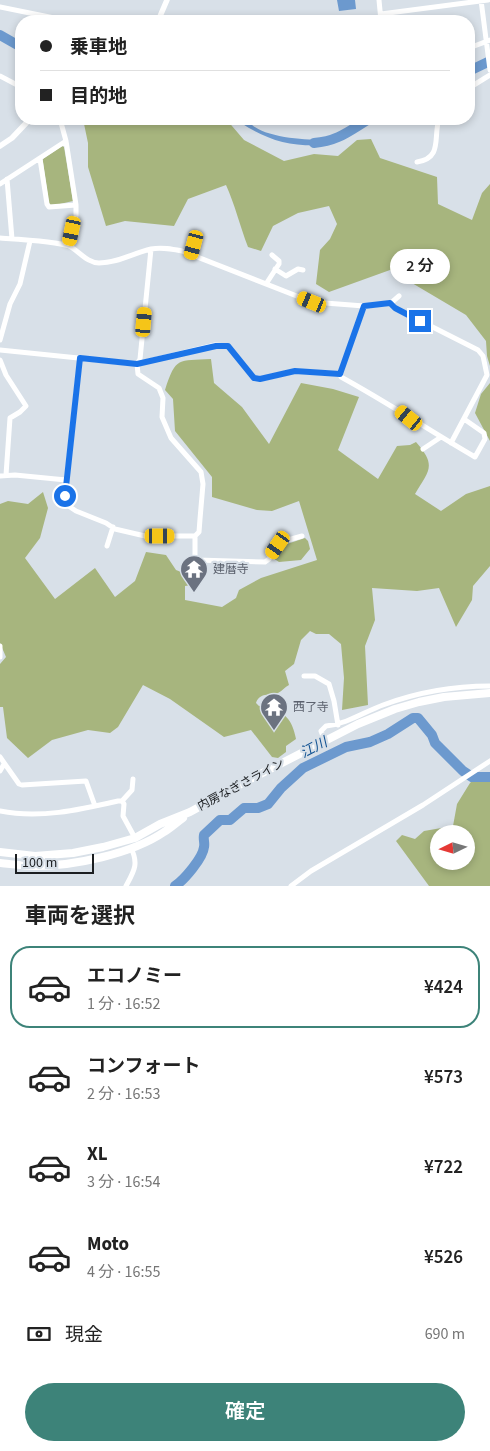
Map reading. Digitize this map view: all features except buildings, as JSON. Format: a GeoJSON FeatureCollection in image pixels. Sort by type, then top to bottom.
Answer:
{"type":"FeatureCollection","features":[{"type":"Feature","properties":{"kind":"highway","name":"内房なぎさライン"},"geometry":{"type":"LineString","coordinates":[[0,852],[35,856],[73,854],[103,848],[135,838],[160,824],[190,812],[358,724],[395,709],[419,702],[444,697],[490,693]]}},
{"type":"Feature","properties":{"kind":"highway","name":"内房なぎさライン"},"geometry":{"type":"LineString","coordinates":[[0,863],[34,866],[69,863],[100,857],[131,848],[163,833],[190,812]]}},
{"type":"Feature","properties":{"kind":"street"},"geometry":{"type":"LineString","coordinates":[[161,15],[167,0]]}},
{"type":"Feature","properties":{"kind":"street"},"geometry":{"type":"LineString","coordinates":[[379,0],[381,14],[488,0]]}},
{"type":"Feature","properties":{"kind":"street"},"geometry":{"type":"LineString","coordinates":[[481,0],[488,40],[490,70]]}},
{"type":"Feature","properties":{"kind":"street"},"geometry":{"type":"LineString","coordinates":[[0,7],[39,15]]}},
{"type":"Feature","properties":{"kind":"street"},"geometry":{"type":"LineString","coordinates":[[475,45],[488,40]]}},
{"type":"Feature","properties":{"kind":"street"},"geometry":{"type":"LineString","coordinates":[[475,84],[490,75]]}},
{"type":"Feature","properties":{"kind":"street"},"geometry":{"type":"LineString","coordinates":[[0,76],[15,84]]}},
{"type":"Feature","properties":{"kind":"street"},"geometry":{"type":"LineString","coordinates":[[0,146],[24,125]]}},
{"type":"Feature","properties":{"kind":"street"},"geometry":{"type":"LineString","coordinates":[[62,125],[76,205],[76,216],[69,246]]}},
{"type":"Feature","properties":{"kind":"street"},"geometry":{"type":"LineString","coordinates":[[417,162],[425,160],[434,153],[438,125]]}},
{"type":"Feature","properties":{"kind":"street"},"geometry":{"type":"LineString","coordinates":[[0,184],[66,141]]}},
{"type":"Feature","properties":{"kind":"street"},"geometry":{"type":"LineString","coordinates":[[40,158],[49,208],[76,205]]}},
{"type":"Feature","properties":{"kind":"street"},"geometry":{"type":"LineString","coordinates":[[7,180],[12,239]]}},
{"type":"Feature","properties":{"kind":"street"},"geometry":{"type":"LineString","coordinates":[[0,238],[69,246],[93,262],[100,263],[116,261],[151,249],[170,248],[312,302],[364,306],[390,303],[398,296]]}},
{"type":"Feature","properties":{"kind":"street"},"geometry":{"type":"LineString","coordinates":[[0,340],[10,304],[20,284],[30,241]]}},
{"type":"Feature","properties":{"kind":"street"},"geometry":{"type":"LineString","coordinates":[[192,255],[194,245]]}},
{"type":"Feature","properties":{"kind":"street"},"geometry":{"type":"LineString","coordinates":[[80,358],[66,480],[65,496],[70,507],[113,527],[145,536],[194,536],[199,532],[203,484],[201,472],[171,438],[162,417],[162,393],[153,383],[140,376],[137,364],[140,359],[151,249]]}},
{"type":"Feature","properties":{"kind":"street"},"geometry":{"type":"LineString","coordinates":[[266,284],[279,264],[279,261],[272,255]]}},
{"type":"Feature","properties":{"kind":"street"},"geometry":{"type":"LineString","coordinates":[[276,269],[286,276],[298,269],[304,270]]}},
{"type":"Feature","properties":{"kind":"street"},"geometry":{"type":"LineString","coordinates":[[390,303],[401,311],[481,352],[487,376],[451,443]]}},
{"type":"Feature","properties":{"kind":"street"},"geometry":{"type":"LineString","coordinates":[[340,374],[364,306]]}},
{"type":"Feature","properties":{"kind":"street"},"geometry":{"type":"LineString","coordinates":[[0,350],[137,364],[216,346],[228,346],[254,378],[260,379],[295,371],[340,374],[341,377],[398,408],[409,418],[475,456],[485,439],[483,431],[464,419]]}},
{"type":"Feature","properties":{"kind":"street"},"geometry":{"type":"LineString","coordinates":[[0,360],[13,387],[26,406],[10,418],[3,476],[66,480]]}},
{"type":"Feature","properties":{"kind":"street"},"geometry":{"type":"LineString","coordinates":[[423,449],[441,437]]}},
{"type":"Feature","properties":{"kind":"street"},"geometry":{"type":"LineString","coordinates":[[108,546],[113,527]]}},
{"type":"Feature","properties":{"kind":"street"},"geometry":{"type":"LineString","coordinates":[[194,536],[195,557],[197,560],[246,560],[260,562],[269,559],[281,542],[302,536]]}},
{"type":"Feature","properties":{"kind":"street"},"geometry":{"type":"LineString","coordinates":[[0,646],[0,657]]}},
{"type":"Feature","properties":{"kind":"street"},"geometry":{"type":"LineString","coordinates":[[304,676],[315,676],[329,684],[338,725]]}},
{"type":"Feature","properties":{"kind":"street"},"geometry":{"type":"LineString","coordinates":[[325,741],[321,731],[322,728],[338,725],[384,704],[425,692],[464,686],[490,686]]}},
{"type":"Feature","properties":{"kind":"street"},"geometry":{"type":"LineString","coordinates":[[0,757],[19,784],[22,785],[86,781],[95,806]]}},
{"type":"Feature","properties":{"kind":"street"},"geometry":{"type":"LineString","coordinates":[[291,886],[311,871],[423,805],[490,761]]}},
{"type":"Feature","properties":{"kind":"street"},"geometry":{"type":"LineString","coordinates":[[0,771],[4,764]]}},
{"type":"Feature","properties":{"kind":"street"},"geometry":{"type":"LineString","coordinates":[[0,811],[40,814],[82,810],[122,801],[132,790],[133,779]]}},
{"type":"Feature","properties":{"kind":"street"},"geometry":{"type":"LineString","coordinates":[[122,801],[124,804],[123,816],[135,838]]}},
{"type":"Feature","properties":{"kind":"street"},"geometry":{"type":"LineString","coordinates":[[126,886],[134,869],[136,858],[131,848]]}},
{"type":"Feature","properties":{"kind":"green space"},"geometry":{"type":"Polygon","coordinates":[[[84,125],[231,125],[244,140],[284,161],[314,154],[338,156],[357,140],[371,139],[380,158],[437,177],[438,204],[472,220],[482,193],[490,184],[490,366],[486,341],[466,315],[390,270],[329,292],[316,284],[320,250],[330,239],[337,224],[329,206],[298,213],[273,226],[261,251],[248,247],[226,185],[188,199],[174,226],[125,221],[106,226],[88,167],[88,143],[84,125]]]}},
{"type":"Feature","properties":{"kind":"green space"},"geometry":{"type":"Polygon","coordinates":[[[62,146],[64,147],[73,201],[51,206],[49,204],[43,159],[62,146]]]}},
{"type":"Feature","properties":{"kind":"green space"},"geometry":{"type":"Polygon","coordinates":[[[211,359],[214,383],[242,407],[269,444],[301,383],[333,389],[359,397],[338,450],[378,479],[397,446],[410,445],[416,442],[427,457],[429,468],[415,494],[441,511],[466,494],[490,486],[490,566],[473,586],[472,600],[456,627],[439,588],[417,591],[372,588],[375,620],[365,646],[368,705],[342,710],[344,678],[341,644],[329,634],[316,634],[310,631],[301,640],[294,664],[285,671],[289,685],[278,693],[260,697],[256,703],[259,706],[269,704],[284,714],[292,726],[296,739],[286,746],[286,752],[278,758],[272,757],[251,730],[224,737],[170,699],[143,685],[118,727],[110,733],[88,730],[52,740],[28,758],[7,738],[3,707],[0,707],[0,664],[6,657],[0,643],[0,504],[8,501],[28,504],[43,492],[48,508],[40,538],[25,558],[55,599],[95,568],[115,597],[135,581],[146,552],[166,555],[176,570],[199,579],[200,584],[185,586],[185,600],[222,607],[236,598],[239,590],[261,578],[317,560],[299,501],[272,511],[257,510],[212,497],[212,477],[175,431],[173,399],[165,390],[172,371],[180,362],[211,359]]]}},
{"type":"Feature","properties":{"kind":"green space"},"geometry":{"type":"Polygon","coordinates":[[[490,383],[490,441],[475,413],[481,394],[490,383]]]}},
{"type":"Feature","properties":{"kind":"green space"},"geometry":{"type":"Polygon","coordinates":[[[305,538],[310,549],[301,560],[279,562],[273,558],[281,546],[305,538]]]}},
{"type":"Feature","properties":{"kind":"green space"},"geometry":{"type":"Polygon","coordinates":[[[481,772],[490,772],[490,886],[429,886],[396,841],[402,835],[415,839],[424,831],[430,830],[430,870],[475,870],[475,825],[453,825],[457,804],[470,783],[481,772]]]}},
{"type":"Feature","properties":{"kind":"water"},"geometry":{"type":"Polygon","coordinates":[[[337,0],[355,0],[356,9],[339,11],[337,0]]]}},
{"type":"Feature","properties":{"kind":"water"},"geometry":{"type":"Polygon","coordinates":[[[244,125],[253,125],[264,132],[274,135],[296,139],[325,140],[326,145],[302,145],[281,142],[244,125]]]}},
{"type":"Feature","properties":{"kind":"waterway"},"geometry":{"type":"LineString","coordinates":[[0,35],[15,44]]}},
{"type":"Feature","properties":{"kind":"waterway"},"geometry":{"type":"LineString","coordinates":[[475,68],[490,61]]}},
{"type":"Feature","properties":{"kind":"waterway"},"geometry":{"type":"LineString","coordinates":[[314,143],[337,138],[359,125]]}},
{"type":"Feature","properties":{"kind":"waterway","name":"江川"},"geometry":{"type":"LineString","coordinates":[[175,886],[197,863],[203,852],[204,835],[220,820],[230,820],[244,808],[258,808],[268,804],[281,788],[303,768],[346,747],[370,742],[388,734],[413,718],[418,718],[432,735],[435,743],[463,771],[472,777],[490,777]]}},
{"type":"Feature","properties":{"kind":"place","name":"建暦寺"},"geometry":{"type":"Point","coordinates":[194,593]}},
{"type":"Feature","properties":{"kind":"place","name":"西了寺"},"geometry":{"type":"Point","coordinates":[274,731]}},
{"type":"Feature","properties":{"kind":"route"},"geometry":{"type":"LineString","coordinates":[[65,496],[80,358],[137,364],[223,345],[228,346],[254,378],[260,379],[295,371],[340,374],[364,306],[390,303],[395,308],[420,321]]}}]}
